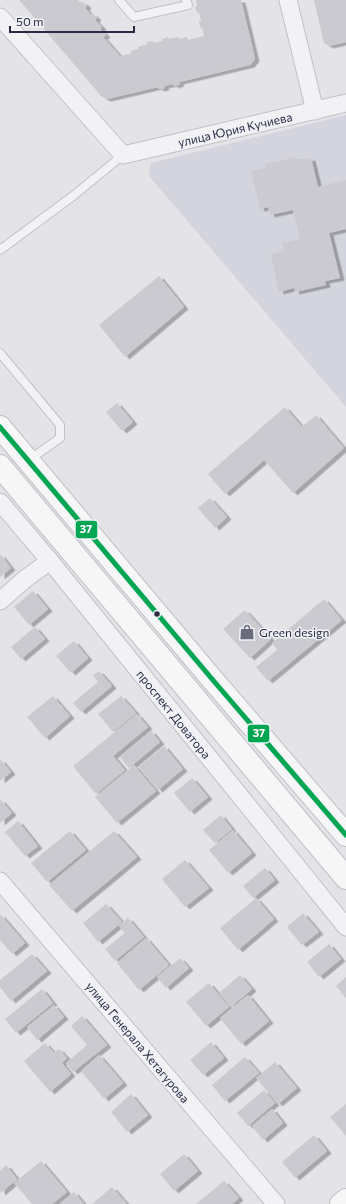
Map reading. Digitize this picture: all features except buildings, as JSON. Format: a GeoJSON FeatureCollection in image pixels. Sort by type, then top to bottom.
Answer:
{"type":"FeatureCollection","features":[{"type":"Feature","properties":{"kind":"main road"},"geometry":{"type":"LineString","coordinates":[[0,427],[346,835]]}},
{"type":"Feature","properties":{"kind":"main road","name":"проспект Доватора"},"geometry":{"type":"LineString","coordinates":[[0,466],[346,878]]}},
{"type":"Feature","properties":{"kind":"main road"},"geometry":{"type":"LineString","coordinates":[[341,1204],[346,1200]]}},
{"type":"Feature","properties":{"kind":"street"},"geometry":{"type":"LineString","coordinates":[[288,0],[314,111]]}},
{"type":"Feature","properties":{"kind":"street"},"geometry":{"type":"LineString","coordinates":[[0,17],[123,155]]}},
{"type":"Feature","properties":{"kind":"street","name":"улица Юрия Кучиева"},"geometry":{"type":"LineString","coordinates":[[123,155],[346,103]]}},
{"type":"Feature","properties":{"kind":"street","name":"проспект Доватора"},"geometry":{"type":"LineString","coordinates":[[0,502],[50,561],[346,927]]}},
{"type":"Feature","properties":{"kind":"street"},"geometry":{"type":"LineString","coordinates":[[0,601],[25,579],[50,561]]}},
{"type":"Feature","properties":{"kind":"street","name":"улица Генерала Хетагурова"},"geometry":{"type":"LineString","coordinates":[[0,881],[276,1204]]}},
{"type":"Feature","properties":{"kind":"lane"},"geometry":{"type":"LineString","coordinates":[[119,0],[134,17],[188,5],[186,0]]}},
{"type":"Feature","properties":{"kind":"lane"},"geometry":{"type":"LineString","coordinates":[[0,250],[73,196],[123,155]]}},
{"type":"Feature","properties":{"kind":"lane"},"geometry":{"type":"LineString","coordinates":[[0,352],[60,425],[60,438],[28,461]]}},
{"type":"Feature","properties":{"kind":"shaded area"},"geometry":{"type":"Polygon","coordinates":[[[346,115],[346,407],[149,176],[151,163],[346,115]]]}},
{"type":"Feature","properties":{"kind":"transit line","name":"37"},"geometry":{"type":"LineString","coordinates":[[0,427],[212,679],[346,835]]}},
{"type":"Feature","properties":{"kind":"place","name":"Green design"},"geometry":{"type":"Point","coordinates":[247,632]}}]}
